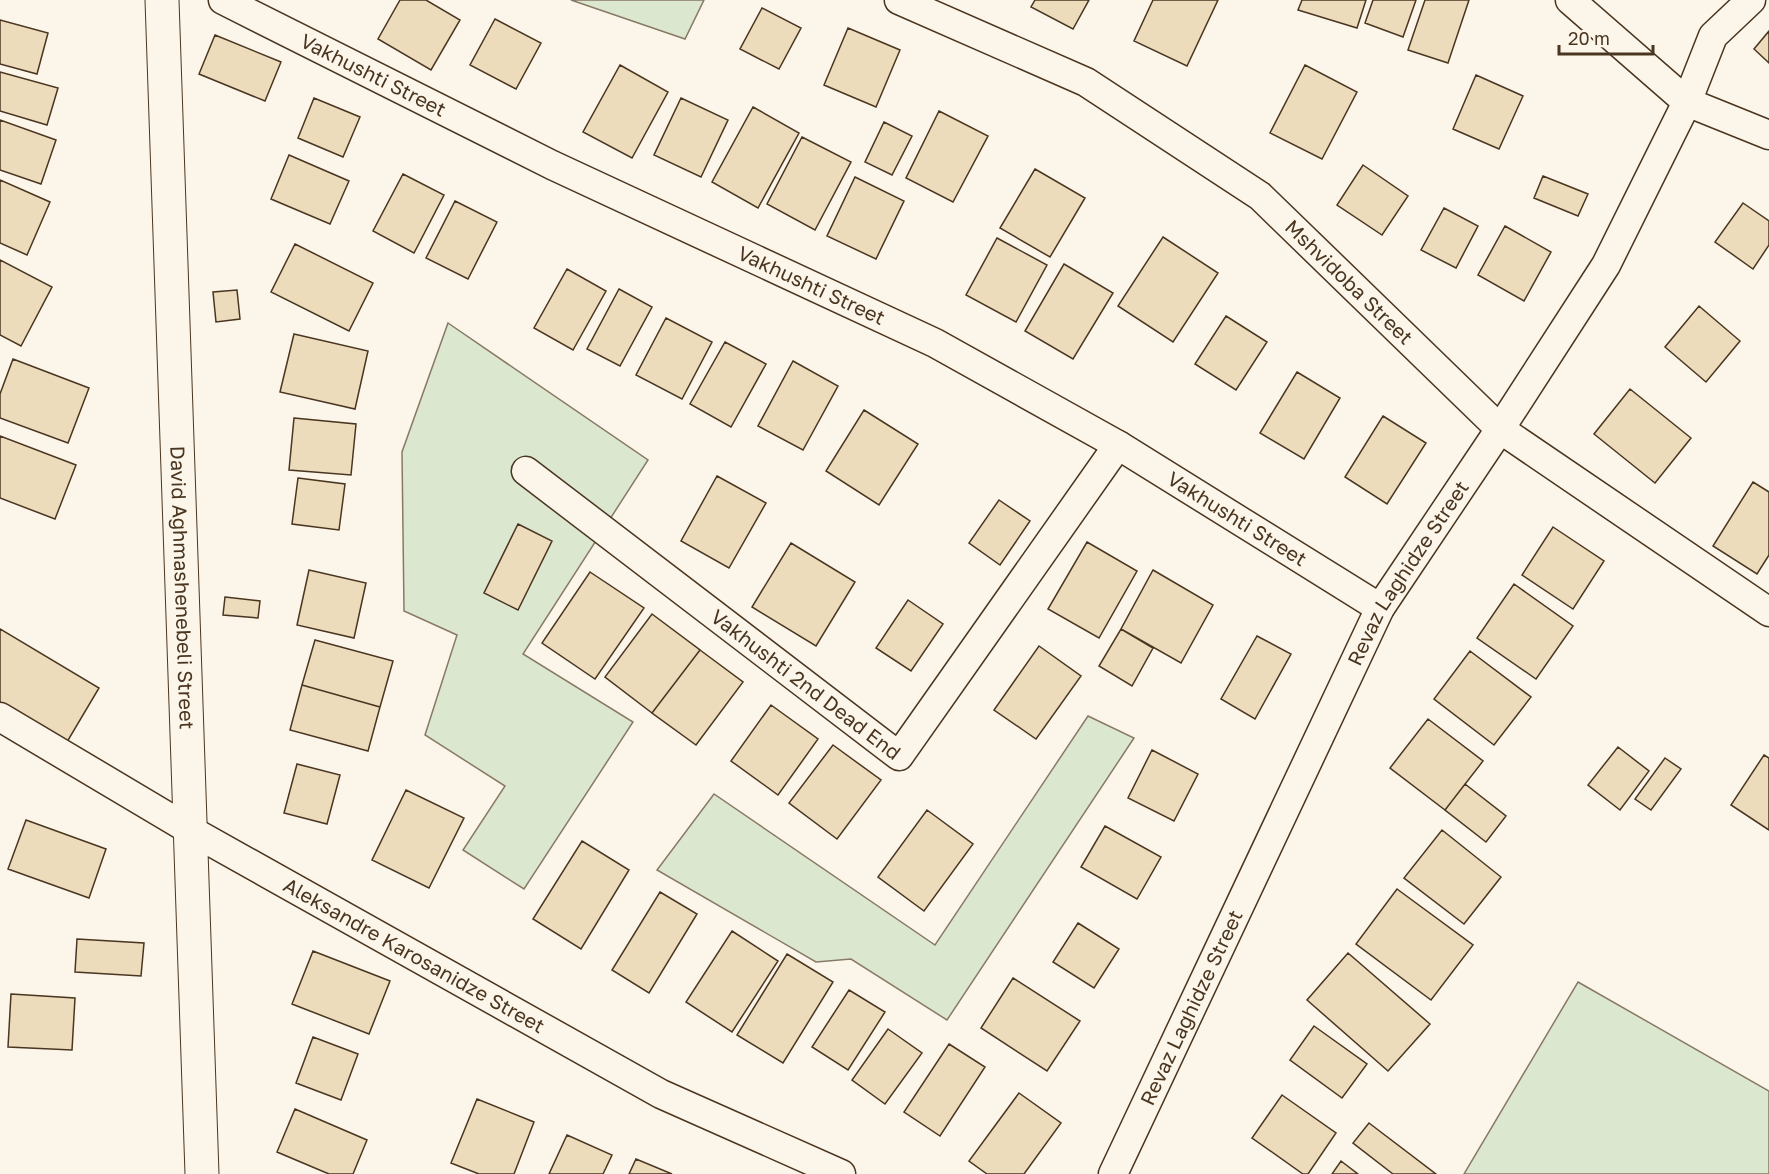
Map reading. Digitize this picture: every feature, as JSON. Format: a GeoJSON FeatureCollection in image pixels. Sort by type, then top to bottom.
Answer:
{"type":"FeatureCollection","features":[{"type":"Feature","properties":{"kind":"main road","name":"David Aghmashenebeli Street"},"geometry":{"type":"LineString","coordinates":[[162,0],[202,1174]]}},
{"type":"Feature","properties":{"kind":"street","name":"Vakhushti Street"},"geometry":{"type":"LineString","coordinates":[[223,0],[552,165],[935,343],[1118,445],[1380,608]]}},
{"type":"Feature","properties":{"kind":"street","name":"Mshvidoba Street"},"geometry":{"type":"LineString","coordinates":[[899,0],[1086,82],[1260,195],[1500,429],[1769,612]]}},
{"type":"Feature","properties":{"kind":"street"},"geometry":{"type":"LineString","coordinates":[[1570,0],[1687,102],[1769,135]]}},
{"type":"Feature","properties":{"kind":"street","name":"Revaz Laghidze Street"},"geometry":{"type":"LineString","coordinates":[[1113,1174],[1380,608],[1606,265],[1687,102],[1713,36],[1751,0]]}},
{"type":"Feature","properties":{"kind":"street","name":"Vakhushti 2nd Dead End"},"geometry":{"type":"LineString","coordinates":[[526,471],[899,756],[1118,445]]}},
{"type":"Feature","properties":{"kind":"street","name":"Aleksandre Karosanidze Street"},"geometry":{"type":"LineString","coordinates":[[0,717],[190,830],[661,1094],[841,1174]]}},
{"type":"Feature","properties":{"kind":"green space"},"geometry":{"type":"Polygon","coordinates":[[[571,0],[704,0],[685,39],[571,0]]]}},
{"type":"Feature","properties":{"kind":"green space"},"geometry":{"type":"Polygon","coordinates":[[[448,323],[648,460],[523,654],[633,722],[524,889],[463,850],[505,786],[425,735],[457,635],[404,611],[402,452],[448,323]]]}},
{"type":"Feature","properties":{"kind":"green space"},"geometry":{"type":"Polygon","coordinates":[[[1088,716],[1134,738],[947,1020],[851,959],[816,962],[657,870],[714,794],[935,945],[1088,716]]]}},
{"type":"Feature","properties":{"kind":"green space"},"geometry":{"type":"Polygon","coordinates":[[[1578,982],[1769,1091],[1769,1174],[1464,1174],[1578,982]]]}},
{"type":"Feature","properties":{"kind":"building"},"geometry":{"type":"Polygon","coordinates":[[[400,0],[426,0],[460,20],[431,70],[378,39],[400,0]]]}},
{"type":"Feature","properties":{"kind":"building"},"geometry":{"type":"Polygon","coordinates":[[[1035,0],[1089,0],[1073,29],[1031,7],[1035,0]]]}},
{"type":"Feature","properties":{"kind":"building"},"geometry":{"type":"Polygon","coordinates":[[[1153,0],[1218,0],[1187,66],[1134,41],[1153,0]]]}},
{"type":"Feature","properties":{"kind":"building"},"geometry":{"type":"Polygon","coordinates":[[[1302,0],[1366,0],[1357,28],[1298,10],[1302,0]]]}},
{"type":"Feature","properties":{"kind":"building"},"geometry":{"type":"Polygon","coordinates":[[[1373,0],[1416,0],[1403,37],[1365,23],[1373,0]]]}},
{"type":"Feature","properties":{"kind":"building"},"geometry":{"type":"Polygon","coordinates":[[[1425,0],[1469,0],[1448,63],[1408,50],[1425,0]]]}},
{"type":"Feature","properties":{"kind":"building"},"geometry":{"type":"Polygon","coordinates":[[[762,8],[801,28],[779,69],[740,49],[762,8]]]}},
{"type":"Feature","properties":{"kind":"building"},"geometry":{"type":"Polygon","coordinates":[[[495,19],[541,43],[516,89],[470,65],[495,19]]]}},
{"type":"Feature","properties":{"kind":"building"},"geometry":{"type":"Polygon","coordinates":[[[0,20],[48,33],[37,74],[0,64],[0,20]]]}},
{"type":"Feature","properties":{"kind":"building"},"geometry":{"type":"Polygon","coordinates":[[[848,28],[900,50],[876,107],[824,85],[848,28]]]}},
{"type":"Feature","properties":{"kind":"building"},"geometry":{"type":"Polygon","coordinates":[[[1769,31],[1769,63],[1754,49],[1769,31]]]}},
{"type":"Feature","properties":{"kind":"building"},"geometry":{"type":"Polygon","coordinates":[[[215,35],[281,62],[265,101],[199,74],[215,35]]]}},
{"type":"Feature","properties":{"kind":"building"},"geometry":{"type":"Polygon","coordinates":[[[620,65],[668,92],[632,158],[583,132],[620,65]]]}},
{"type":"Feature","properties":{"kind":"building"},"geometry":{"type":"Polygon","coordinates":[[[1305,65],[1357,92],[1322,159],[1270,133],[1305,65]]]}},
{"type":"Feature","properties":{"kind":"building"},"geometry":{"type":"Polygon","coordinates":[[[0,72],[58,88],[47,125],[0,111],[0,72]]]}},
{"type":"Feature","properties":{"kind":"building"},"geometry":{"type":"Polygon","coordinates":[[[1476,75],[1523,96],[1499,149],[1453,129],[1476,75]]]}},
{"type":"Feature","properties":{"kind":"building"},"geometry":{"type":"Polygon","coordinates":[[[314,98],[360,117],[343,157],[298,138],[314,98]]]}},
{"type":"Feature","properties":{"kind":"building"},"geometry":{"type":"Polygon","coordinates":[[[681,98],[728,120],[701,177],[654,155],[681,98]]]}},
{"type":"Feature","properties":{"kind":"building"},"geometry":{"type":"Polygon","coordinates":[[[753,107],[799,133],[758,208],[712,182],[753,107]]]}},
{"type":"Feature","properties":{"kind":"building"},"geometry":{"type":"Polygon","coordinates":[[[939,111],[988,136],[953,202],[906,178],[939,111]]]}},
{"type":"Feature","properties":{"kind":"building"},"geometry":{"type":"Polygon","coordinates":[[[0,120],[56,140],[41,184],[0,170],[0,120]]]}},
{"type":"Feature","properties":{"kind":"building"},"geometry":{"type":"Polygon","coordinates":[[[884,122],[912,136],[892,175],[865,162],[884,122]]]}},
{"type":"Feature","properties":{"kind":"building"},"geometry":{"type":"Polygon","coordinates":[[[802,137],[851,162],[815,230],[767,204],[802,137]]]}},
{"type":"Feature","properties":{"kind":"building"},"geometry":{"type":"Polygon","coordinates":[[[289,155],[349,181],[330,224],[271,199],[289,155]]]}},
{"type":"Feature","properties":{"kind":"building"},"geometry":{"type":"Polygon","coordinates":[[[1363,165],[1408,196],[1382,235],[1337,205],[1363,165]]]}},
{"type":"Feature","properties":{"kind":"building"},"geometry":{"type":"Polygon","coordinates":[[[1035,169],[1085,198],[1050,257],[1000,228],[1035,169]]]}},
{"type":"Feature","properties":{"kind":"building"},"geometry":{"type":"Polygon","coordinates":[[[403,174],[444,195],[414,253],[373,231],[403,174]]]}},
{"type":"Feature","properties":{"kind":"building"},"geometry":{"type":"Polygon","coordinates":[[[1543,176],[1588,194],[1578,216],[1534,198],[1543,176]]]}},
{"type":"Feature","properties":{"kind":"building"},"geometry":{"type":"Polygon","coordinates":[[[855,177],[904,201],[876,259],[827,236],[855,177]]]}},
{"type":"Feature","properties":{"kind":"building"},"geometry":{"type":"Polygon","coordinates":[[[0,180],[50,202],[27,255],[0,243],[0,180]]]}},
{"type":"Feature","properties":{"kind":"building"},"geometry":{"type":"Polygon","coordinates":[[[455,201],[497,222],[468,279],[426,258],[455,201]]]}},
{"type":"Feature","properties":{"kind":"building"},"geometry":{"type":"Polygon","coordinates":[[[1743,203],[1769,221],[1769,245],[1753,269],[1715,242],[1743,203]]]}},
{"type":"Feature","properties":{"kind":"building"},"geometry":{"type":"Polygon","coordinates":[[[1444,208],[1478,226],[1456,268],[1421,250],[1444,208]]]}},
{"type":"Feature","properties":{"kind":"building"},"geometry":{"type":"Polygon","coordinates":[[[1505,226],[1551,252],[1524,301],[1478,275],[1505,226]]]}},
{"type":"Feature","properties":{"kind":"building"},"geometry":{"type":"Polygon","coordinates":[[[1163,237],[1218,273],[1173,342],[1118,306],[1163,237]]]}},
{"type":"Feature","properties":{"kind":"building"},"geometry":{"type":"Polygon","coordinates":[[[997,238],[1047,265],[1016,322],[966,295],[997,238]]]}},
{"type":"Feature","properties":{"kind":"building"},"geometry":{"type":"Polygon","coordinates":[[[295,244],[373,283],[349,331],[271,292],[295,244]]]}},
{"type":"Feature","properties":{"kind":"building"},"geometry":{"type":"Polygon","coordinates":[[[0,260],[52,287],[21,346],[0,335],[0,260]]]}},
{"type":"Feature","properties":{"kind":"building"},"geometry":{"type":"Polygon","coordinates":[[[1064,264],[1113,293],[1073,359],[1025,331],[1064,264]]]}},
{"type":"Feature","properties":{"kind":"building"},"geometry":{"type":"Polygon","coordinates":[[[567,269],[606,291],[573,350],[534,328],[567,269]]]}},
{"type":"Feature","properties":{"kind":"building"},"geometry":{"type":"Polygon","coordinates":[[[619,289],[652,307],[620,366],[587,349],[619,289]]]}},
{"type":"Feature","properties":{"kind":"building"},"geometry":{"type":"Polygon","coordinates":[[[237,290],[240,319],[216,322],[213,292],[237,290]]]}},
{"type":"Feature","properties":{"kind":"building"},"geometry":{"type":"Polygon","coordinates":[[[1699,306],[1740,341],[1706,382],[1665,347],[1699,306]]]}},
{"type":"Feature","properties":{"kind":"building"},"geometry":{"type":"Polygon","coordinates":[[[1226,316],[1267,342],[1236,390],[1195,364],[1226,316]]]}},
{"type":"Feature","properties":{"kind":"building"},"geometry":{"type":"Polygon","coordinates":[[[666,318],[712,342],[682,399],[636,375],[666,318]]]}},
{"type":"Feature","properties":{"kind":"building"},"geometry":{"type":"Polygon","coordinates":[[[294,334],[368,351],[355,409],[280,392],[294,334]]]}},
{"type":"Feature","properties":{"kind":"building"},"geometry":{"type":"Polygon","coordinates":[[[725,342],[766,364],[731,427],[690,404],[725,342]]]}},
{"type":"Feature","properties":{"kind":"building"},"geometry":{"type":"Polygon","coordinates":[[[13,359],[89,388],[68,443],[0,418],[0,394],[13,359]]]}},
{"type":"Feature","properties":{"kind":"building"},"geometry":{"type":"Polygon","coordinates":[[[793,361],[838,386],[803,450],[758,426],[793,361]]]}},
{"type":"Feature","properties":{"kind":"building"},"geometry":{"type":"Polygon","coordinates":[[[1297,372],[1340,398],[1304,459],[1260,433],[1297,372]]]}},
{"type":"Feature","properties":{"kind":"building"},"geometry":{"type":"Polygon","coordinates":[[[1630,389],[1691,438],[1655,483],[1594,434],[1630,389]]]}},
{"type":"Feature","properties":{"kind":"building"},"geometry":{"type":"Polygon","coordinates":[[[864,410],[918,444],[879,505],[826,471],[864,410]]]}},
{"type":"Feature","properties":{"kind":"building"},"geometry":{"type":"Polygon","coordinates":[[[1383,416],[1426,443],[1387,504],[1345,477],[1383,416]]]}},
{"type":"Feature","properties":{"kind":"building"},"geometry":{"type":"Polygon","coordinates":[[[294,418],[356,424],[351,475],[289,470],[294,418]]]}},
{"type":"Feature","properties":{"kind":"building"},"geometry":{"type":"Polygon","coordinates":[[[0,436],[76,465],[55,519],[0,498],[0,436]]]}},
{"type":"Feature","properties":{"kind":"building"},"geometry":{"type":"Polygon","coordinates":[[[717,476],[766,503],[729,568],[681,541],[717,476]]]}},
{"type":"Feature","properties":{"kind":"building"},"geometry":{"type":"Polygon","coordinates":[[[298,478],[345,484],[339,530],[292,524],[298,478]]]}},
{"type":"Feature","properties":{"kind":"building"},"geometry":{"type":"Polygon","coordinates":[[[1753,482],[1769,492],[1769,555],[1757,574],[1713,546],[1753,482]]]}},
{"type":"Feature","properties":{"kind":"building"},"geometry":{"type":"Polygon","coordinates":[[[999,500],[1030,521],[1000,565],[969,543],[999,500]]]}},
{"type":"Feature","properties":{"kind":"building"},"geometry":{"type":"Polygon","coordinates":[[[518,524],[552,541],[518,610],[484,593],[518,524]]]}},
{"type":"Feature","properties":{"kind":"building"},"geometry":{"type":"Polygon","coordinates":[[[1553,527],[1604,561],[1573,609],[1522,575],[1553,527]]]}},
{"type":"Feature","properties":{"kind":"building"},"geometry":{"type":"Polygon","coordinates":[[[1087,542],[1137,571],[1099,638],[1048,609],[1087,542]]]}},
{"type":"Feature","properties":{"kind":"building"},"geometry":{"type":"Polygon","coordinates":[[[791,543],[855,582],[816,646],[752,607],[791,543]]]}},
{"type":"Feature","properties":{"kind":"building"},"geometry":{"type":"Polygon","coordinates":[[[309,570],[366,583],[354,638],[297,625],[309,570]]]}},
{"type":"Feature","properties":{"kind":"building"},"geometry":{"type":"Polygon","coordinates":[[[1153,570],[1213,605],[1181,663],[1121,629],[1153,570]]]}},
{"type":"Feature","properties":{"kind":"building"},"geometry":{"type":"Polygon","coordinates":[[[590,572],[644,608],[595,679],[542,643],[590,572]]]}},
{"type":"Feature","properties":{"kind":"building"},"geometry":{"type":"Polygon","coordinates":[[[1514,584],[1573,626],[1536,679],[1477,638],[1514,584]]]}},
{"type":"Feature","properties":{"kind":"building"},"geometry":{"type":"Polygon","coordinates":[[[225,597],[260,601],[258,618],[223,615],[225,597]]]}},
{"type":"Feature","properties":{"kind":"building"},"geometry":{"type":"Polygon","coordinates":[[[908,600],[943,624],[911,671],[876,648],[908,600]]]}},
{"type":"Feature","properties":{"kind":"building"},"geometry":{"type":"Polygon","coordinates":[[[652,614],[700,650],[652,713],[605,677],[652,614]]]}},
{"type":"Feature","properties":{"kind":"building"},"geometry":{"type":"Polygon","coordinates":[[[0,629],[99,688],[67,742],[0,702],[0,629]]]}},
{"type":"Feature","properties":{"kind":"building"},"geometry":{"type":"Polygon","coordinates":[[[1121,629],[1153,648],[1132,686],[1099,666],[1121,629]]]}},
{"type":"Feature","properties":{"kind":"building"},"geometry":{"type":"Polygon","coordinates":[[[1257,636],[1291,654],[1255,719],[1221,699],[1257,636]]]}},
{"type":"Feature","properties":{"kind":"building"},"geometry":{"type":"Polygon","coordinates":[[[315,640],[393,661],[380,707],[302,685],[315,640]]]}},
{"type":"Feature","properties":{"kind":"building"},"geometry":{"type":"Polygon","coordinates":[[[1039,646],[1081,676],[1036,739],[994,710],[1039,646]]]}},
{"type":"Feature","properties":{"kind":"building"},"geometry":{"type":"Polygon","coordinates":[[[700,650],[743,682],[696,745],[652,713],[700,650]]]}},
{"type":"Feature","properties":{"kind":"building"},"geometry":{"type":"Polygon","coordinates":[[[1470,651],[1531,697],[1494,745],[1434,699],[1470,651]]]}},
{"type":"Feature","properties":{"kind":"building"},"geometry":{"type":"Polygon","coordinates":[[[302,685],[380,707],[368,751],[290,730],[302,685]]]}},
{"type":"Feature","properties":{"kind":"building"},"geometry":{"type":"Polygon","coordinates":[[[771,705],[818,739],[778,795],[731,761],[771,705]]]}},
{"type":"Feature","properties":{"kind":"building"},"geometry":{"type":"Polygon","coordinates":[[[1428,719],[1483,761],[1445,810],[1390,768],[1428,719]]]}},
{"type":"Feature","properties":{"kind":"building"},"geometry":{"type":"Polygon","coordinates":[[[833,745],[881,780],[837,839],[789,803],[833,745]]]}},
{"type":"Feature","properties":{"kind":"building"},"geometry":{"type":"Polygon","coordinates":[[[1618,747],[1649,771],[1620,810],[1588,785],[1618,747]]]}},
{"type":"Feature","properties":{"kind":"building"},"geometry":{"type":"Polygon","coordinates":[[[1152,750],[1198,774],[1174,821],[1128,798],[1152,750]]]}},
{"type":"Feature","properties":{"kind":"building"},"geometry":{"type":"Polygon","coordinates":[[[1764,755],[1769,758],[1769,830],[1731,805],[1764,755]]]}},
{"type":"Feature","properties":{"kind":"building"},"geometry":{"type":"Polygon","coordinates":[[[1665,758],[1681,769],[1651,810],[1635,799],[1665,758]]]}},
{"type":"Feature","properties":{"kind":"building"},"geometry":{"type":"Polygon","coordinates":[[[297,764],[340,775],[327,824],[284,813],[297,764]]]}},
{"type":"Feature","properties":{"kind":"building"},"geometry":{"type":"Polygon","coordinates":[[[1465,784],[1506,816],[1486,842],[1445,810],[1465,784]]]}},
{"type":"Feature","properties":{"kind":"building"},"geometry":{"type":"Polygon","coordinates":[[[406,790],[464,818],[429,888],[372,860],[406,790]]]}},
{"type":"Feature","properties":{"kind":"building"},"geometry":{"type":"Polygon","coordinates":[[[927,810],[973,844],[924,911],[878,877],[927,810]]]}},
{"type":"Feature","properties":{"kind":"building"},"geometry":{"type":"Polygon","coordinates":[[[26,820],[106,849],[89,898],[8,869],[26,820]]]}},
{"type":"Feature","properties":{"kind":"building"},"geometry":{"type":"Polygon","coordinates":[[[1105,826],[1161,857],[1137,899],[1081,867],[1105,826]]]}},
{"type":"Feature","properties":{"kind":"building"},"geometry":{"type":"Polygon","coordinates":[[[1442,830],[1501,877],[1464,924],[1404,878],[1442,830]]]}},
{"type":"Feature","properties":{"kind":"building"},"geometry":{"type":"Polygon","coordinates":[[[582,841],[629,870],[581,949],[533,919],[582,841]]]}},
{"type":"Feature","properties":{"kind":"building"},"geometry":{"type":"Polygon","coordinates":[[[1397,889],[1473,945],[1431,1000],[1356,944],[1397,889]]]}},
{"type":"Feature","properties":{"kind":"building"},"geometry":{"type":"Polygon","coordinates":[[[660,892],[697,914],[649,993],[612,970],[660,892]]]}},
{"type":"Feature","properties":{"kind":"building"},"geometry":{"type":"Polygon","coordinates":[[[1078,923],[1119,949],[1094,988],[1053,962],[1078,923]]]}},
{"type":"Feature","properties":{"kind":"building"},"geometry":{"type":"Polygon","coordinates":[[[732,931],[778,961],[732,1032],[686,1002],[732,931]]]}},
{"type":"Feature","properties":{"kind":"building"},"geometry":{"type":"Polygon","coordinates":[[[77,939],[144,943],[141,976],[75,972],[77,939]]]}},
{"type":"Feature","properties":{"kind":"building"},"geometry":{"type":"Polygon","coordinates":[[[313,951],[390,981],[369,1034],[292,1004],[313,951]]]}},
{"type":"Feature","properties":{"kind":"building"},"geometry":{"type":"Polygon","coordinates":[[[1348,953],[1430,1024],[1388,1071],[1307,1000],[1348,953]]]}},
{"type":"Feature","properties":{"kind":"building"},"geometry":{"type":"Polygon","coordinates":[[[787,954],[833,982],[783,1063],[737,1035],[787,954]]]}},
{"type":"Feature","properties":{"kind":"building"},"geometry":{"type":"Polygon","coordinates":[[[1013,978],[1080,1021],[1047,1071],[981,1028],[1013,978]]]}},
{"type":"Feature","properties":{"kind":"building"},"geometry":{"type":"Polygon","coordinates":[[[849,990],[885,1012],[848,1070],[812,1047],[849,990]]]}},
{"type":"Feature","properties":{"kind":"building"},"geometry":{"type":"Polygon","coordinates":[[[11,994],[75,998],[72,1050],[8,1047],[11,994]]]}},
{"type":"Feature","properties":{"kind":"building"},"geometry":{"type":"Polygon","coordinates":[[[1314,1026],[1367,1064],[1342,1098],[1290,1060],[1314,1026]]]}},
{"type":"Feature","properties":{"kind":"building"},"geometry":{"type":"Polygon","coordinates":[[[888,1029],[922,1053],[885,1104],[852,1080],[888,1029]]]}},
{"type":"Feature","properties":{"kind":"building"},"geometry":{"type":"Polygon","coordinates":[[[313,1037],[358,1054],[341,1100],[296,1083],[313,1037]]]}},
{"type":"Feature","properties":{"kind":"building"},"geometry":{"type":"Polygon","coordinates":[[[949,1044],[985,1067],[940,1136],[904,1112],[949,1044]]]}},
{"type":"Feature","properties":{"kind":"building"},"geometry":{"type":"Polygon","coordinates":[[[1019,1093],[1061,1123],[1024,1174],[987,1174],[969,1161],[1019,1093]]]}},
{"type":"Feature","properties":{"kind":"building"},"geometry":{"type":"Polygon","coordinates":[[[1282,1095],[1336,1133],[1308,1174],[1303,1174],[1252,1138],[1282,1095]]]}},
{"type":"Feature","properties":{"kind":"building"},"geometry":{"type":"Polygon","coordinates":[[[477,1099],[534,1122],[514,1174],[479,1174],[451,1163],[477,1099]]]}},
{"type":"Feature","properties":{"kind":"building"},"geometry":{"type":"Polygon","coordinates":[[[295,1109],[367,1140],[353,1174],[329,1174],[277,1152],[295,1109]]]}},
{"type":"Feature","properties":{"kind":"building"},"geometry":{"type":"Polygon","coordinates":[[[1369,1123],[1436,1174],[1393,1174],[1353,1143],[1369,1123]]]}},
{"type":"Feature","properties":{"kind":"building"},"geometry":{"type":"Polygon","coordinates":[[[567,1135],[612,1155],[603,1174],[549,1174],[567,1135]]]}},
{"type":"Feature","properties":{"kind":"building"},"geometry":{"type":"Polygon","coordinates":[[[636,1159],[672,1174],[629,1174],[636,1159]]]}},
{"type":"Feature","properties":{"kind":"building"},"geometry":{"type":"Polygon","coordinates":[[[1341,1161],[1358,1174],[1332,1174],[1341,1161]]]}}]}
